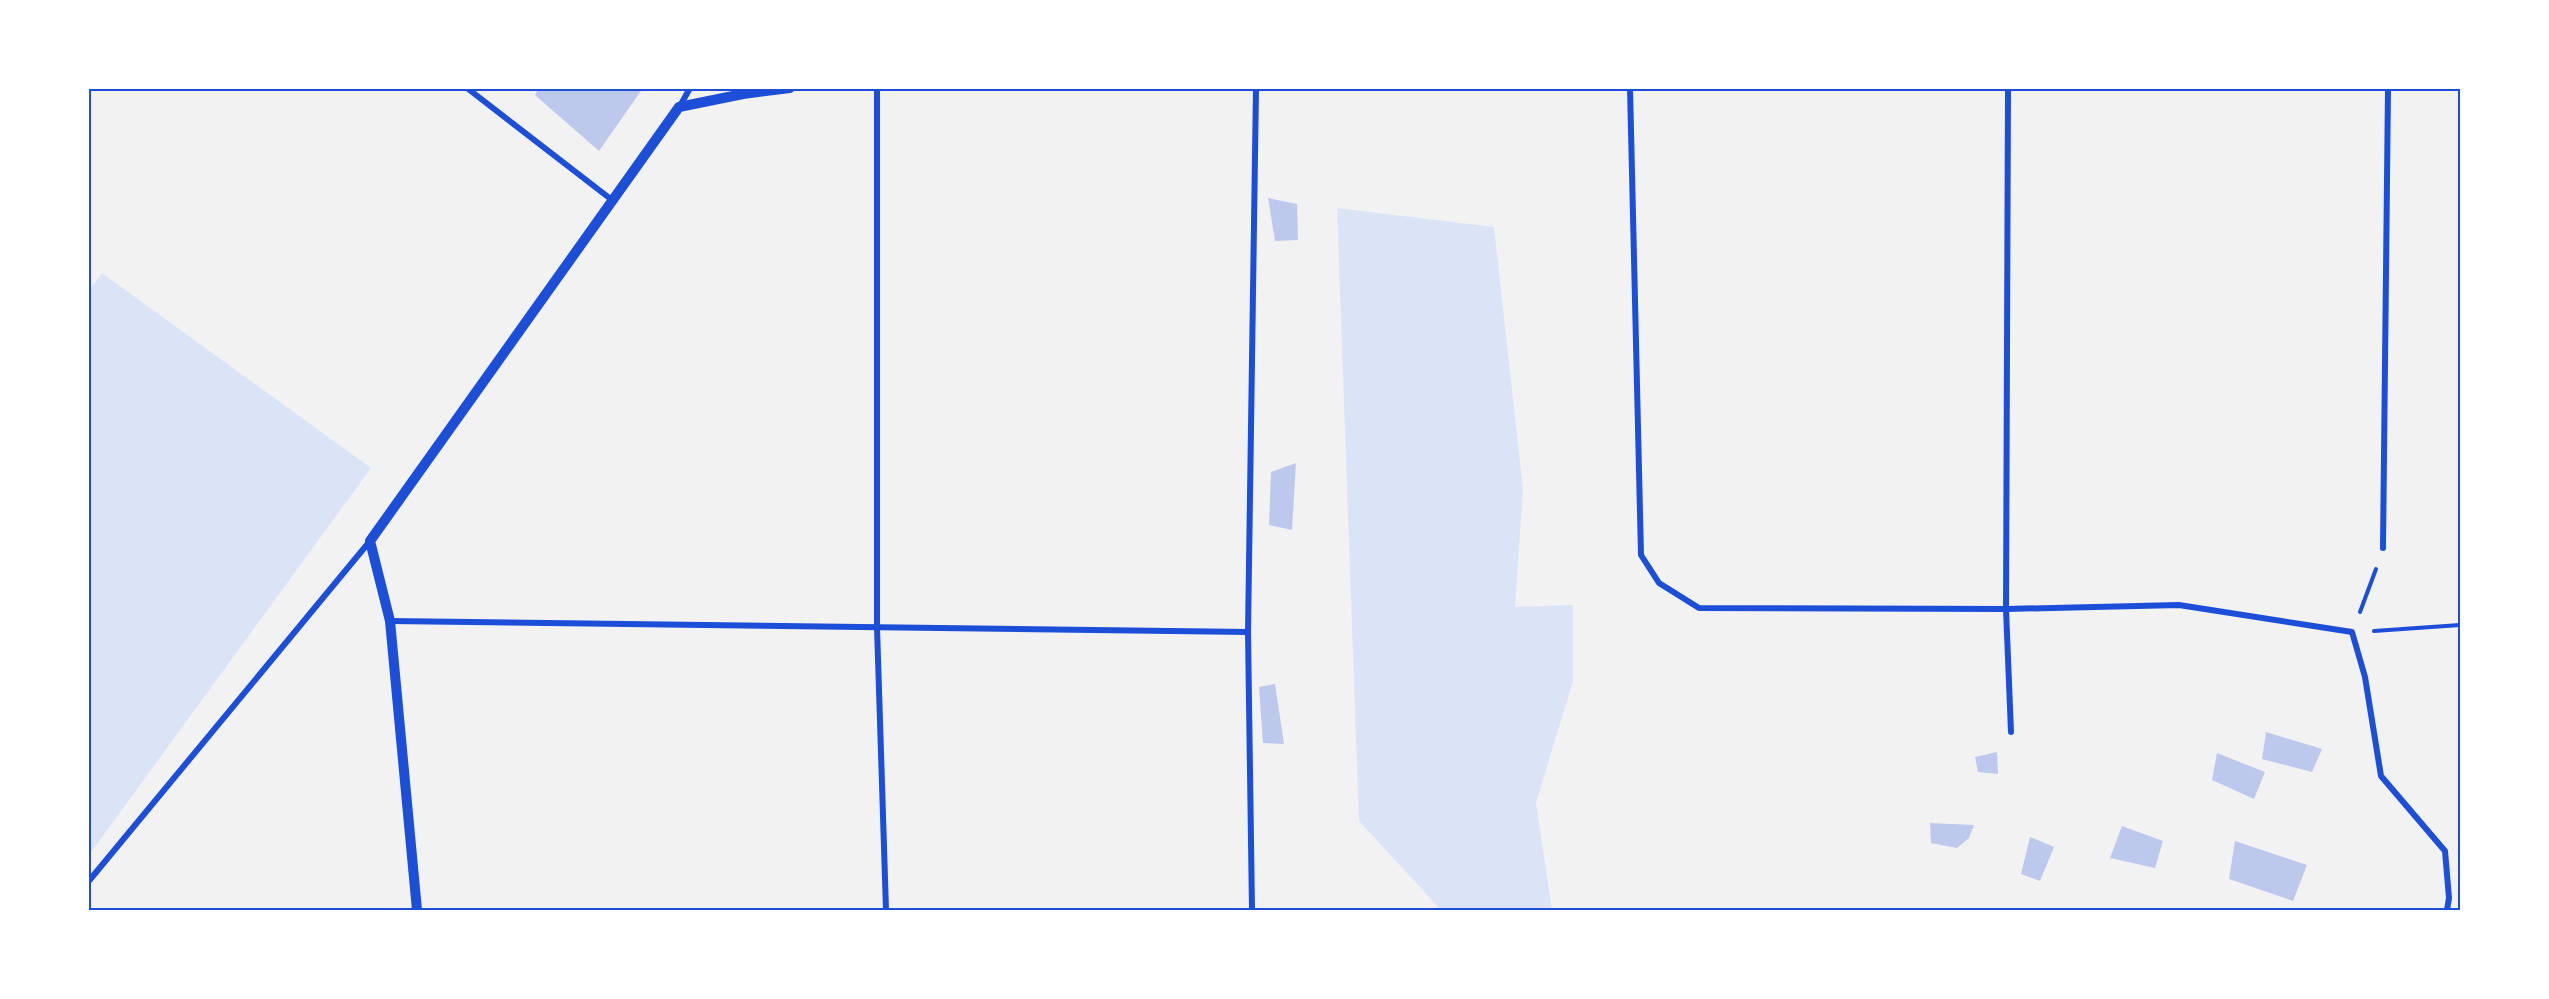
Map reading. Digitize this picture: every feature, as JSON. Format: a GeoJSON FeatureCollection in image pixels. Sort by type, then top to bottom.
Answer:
{"type":"FeatureCollection","features":[{"type":"Feature","properties":{"kind":"street"},"geometry":{"type":"LineString","coordinates":[[467,88],[612,200]]}},
{"type":"Feature","properties":{"kind":"street"},"geometry":{"type":"LineString","coordinates":[[88,882],[370,541],[690,88]]}},
{"type":"Feature","properties":{"kind":"street"},"geometry":{"type":"LineString","coordinates":[[679,106],[790,88]]}},
{"type":"Feature","properties":{"kind":"street"},"geometry":{"type":"LineString","coordinates":[[877,88],[877,627],[886,910]]}},
{"type":"Feature","properties":{"kind":"street"},"geometry":{"type":"LineString","coordinates":[[1252,910],[1248,632],[1256,88]]}},
{"type":"Feature","properties":{"kind":"street"},"geometry":{"type":"LineString","coordinates":[[1630,88],[1641,555],[1659,584],[1699,608],[2006,609],[2179,605],[2352,632],[2365,677],[2381,776],[2445,851],[2450,898],[2447,910]]}},
{"type":"Feature","properties":{"kind":"street"},"geometry":{"type":"LineString","coordinates":[[2008,88],[2006,609],[2011,732]]}},
{"type":"Feature","properties":{"kind":"street"},"geometry":{"type":"LineString","coordinates":[[2383,548],[2388,88]]}},
{"type":"Feature","properties":{"kind":"street"},"geometry":{"type":"LineString","coordinates":[[370,541],[390,621],[417,910]]}},
{"type":"Feature","properties":{"kind":"street"},"geometry":{"type":"LineString","coordinates":[[390,621],[1248,632]]}},
{"type":"Feature","properties":{"kind":"path"},"geometry":{"type":"LineString","coordinates":[[2383,548],[2352,632],[2460,625]]}},
{"type":"Feature","properties":{"kind":"shaded area"},"geometry":{"type":"Polygon","coordinates":[[[1337,208],[1494,227],[1523,489],[1515,607],[1573,605],[1573,681],[1536,803],[1552,910],[1441,910],[1359,821],[1337,208]]]}},
{"type":"Feature","properties":{"kind":"shaded area"},"geometry":{"type":"Polygon","coordinates":[[[102,273],[371,468],[89,855],[88,292],[102,273]]]}},
{"type":"Feature","properties":{"kind":"building"},"geometry":{"type":"Polygon","coordinates":[[[539,88],[643,88],[599,151],[535,95],[539,88]]]}},
{"type":"Feature","properties":{"kind":"building"},"geometry":{"type":"Polygon","coordinates":[[[1268,198],[1297,204],[1298,240],[1275,241],[1268,198]]]}},
{"type":"Feature","properties":{"kind":"building"},"geometry":{"type":"Polygon","coordinates":[[[1296,463],[1292,530],[1269,525],[1271,472],[1296,463]]]}},
{"type":"Feature","properties":{"kind":"building"},"geometry":{"type":"Polygon","coordinates":[[[1275,684],[1284,744],[1263,743],[1259,687],[1275,684]]]}},
{"type":"Feature","properties":{"kind":"building"},"geometry":{"type":"Polygon","coordinates":[[[2266,732],[2322,749],[2312,772],[2262,759],[2266,732]]]}},
{"type":"Feature","properties":{"kind":"building"},"geometry":{"type":"Polygon","coordinates":[[[1997,752],[1998,774],[1978,772],[1975,757],[1997,752]]]}},
{"type":"Feature","properties":{"kind":"building"},"geometry":{"type":"Polygon","coordinates":[[[2217,753],[2265,772],[2254,799],[2212,780],[2217,753]]]}},
{"type":"Feature","properties":{"kind":"building"},"geometry":{"type":"Polygon","coordinates":[[[1930,823],[1974,825],[1969,838],[1957,848],[1931,843],[1930,823]]]}},
{"type":"Feature","properties":{"kind":"building"},"geometry":{"type":"Polygon","coordinates":[[[2122,826],[2163,841],[2155,868],[2110,858],[2122,826]]]}},
{"type":"Feature","properties":{"kind":"building"},"geometry":{"type":"Polygon","coordinates":[[[2030,837],[2054,847],[2040,881],[2021,874],[2030,837]]]}},
{"type":"Feature","properties":{"kind":"building"},"geometry":{"type":"Polygon","coordinates":[[[2235,841],[2307,865],[2293,901],[2229,879],[2235,841]]]}}]}
